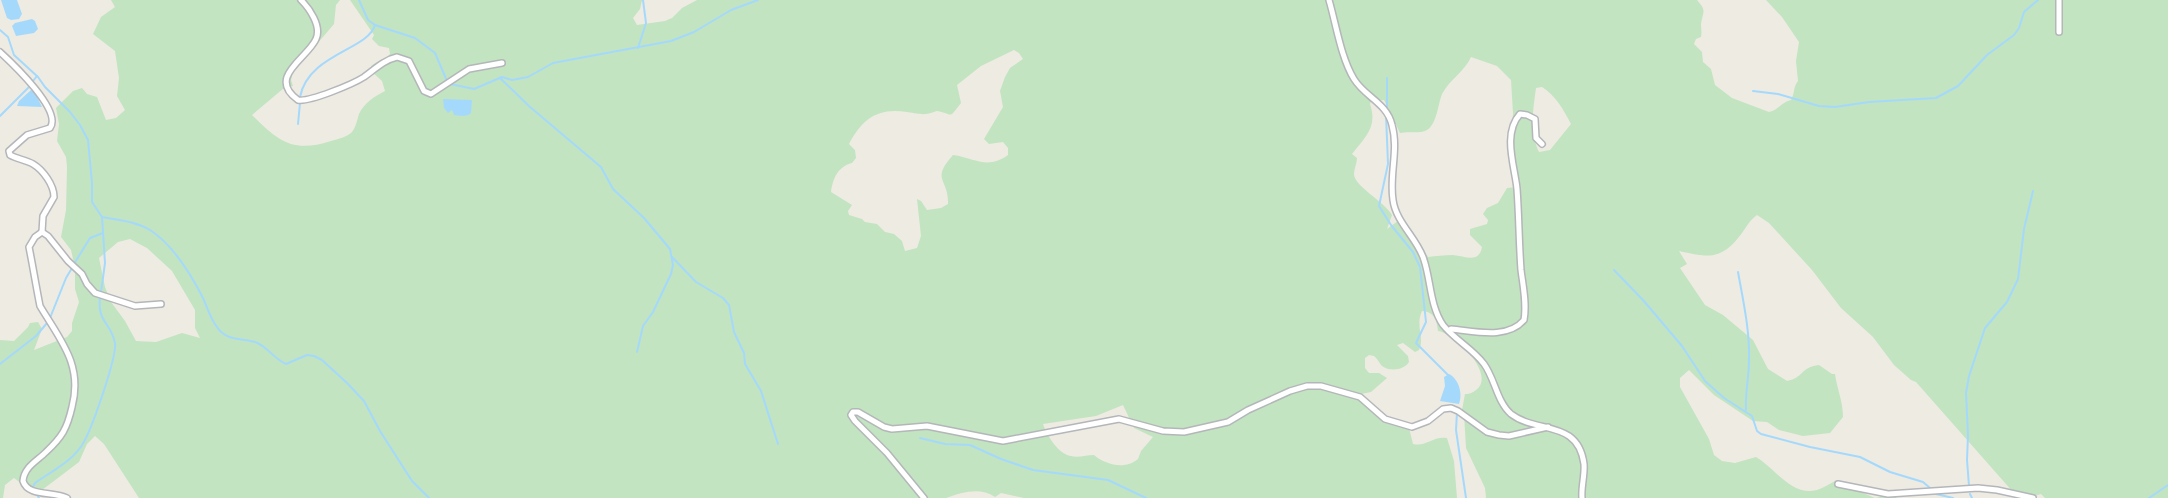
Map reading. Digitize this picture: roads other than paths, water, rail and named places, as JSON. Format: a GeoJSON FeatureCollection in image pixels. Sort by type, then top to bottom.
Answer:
{"type":"FeatureCollection","features":[{"type":"Feature","properties":{"kind":"street"},"geometry":{"type":"LineString","coordinates":[[301,0],[313,17],[317,32],[315,41],[290,71],[286,79],[289,90],[298,100],[309,99],[356,81],[378,65],[397,56],[409,61],[424,91],[431,94],[469,69],[502,63]]}},
{"type":"Feature","properties":{"kind":"street"},"geometry":{"type":"LineString","coordinates":[[1329,0],[1348,66],[1354,80],[1388,112],[1392,124],[1395,147],[1393,201],[1397,215],[1424,258],[1434,304],[1440,319],[1449,331],[1484,365],[1503,404],[1509,411],[1522,420],[1565,433],[1577,445],[1584,463],[1582,498]]}},
{"type":"Feature","properties":{"kind":"street"},"geometry":{"type":"LineString","coordinates":[[2059,0],[2059,32]]}},
{"type":"Feature","properties":{"kind":"street"},"geometry":{"type":"LineString","coordinates":[[0,52],[30,81],[46,105],[52,121],[50,128],[27,135],[9,151],[10,155],[38,168],[50,184],[54,198],[43,216],[42,232]]}},
{"type":"Feature","properties":{"kind":"street"},"geometry":{"type":"LineString","coordinates":[[1449,331],[1452,329],[1505,332],[1515,328],[1524,320],[1525,306],[1517,186],[1510,153],[1514,124],[1520,114],[1528,115],[1535,119],[1536,138],[1542,144]]}},
{"type":"Feature","properties":{"kind":"street"},"geometry":{"type":"LineString","coordinates":[[42,232],[48,236],[68,261],[82,274],[87,284],[95,293],[135,306],[161,304]]}},
{"type":"Feature","properties":{"kind":"street"},"geometry":{"type":"LineString","coordinates":[[42,232],[35,237],[28,247],[36,275],[39,300],[71,359],[75,371],[76,391],[67,429],[53,446],[28,468],[23,481],[26,488],[31,491],[55,493],[67,498]]}},
{"type":"Feature","properties":{"kind":"street"},"geometry":{"type":"LineString","coordinates":[[924,498],[887,453],[855,421],[852,415],[853,412],[858,412],[884,427],[892,429],[927,426],[1003,441],[1119,419],[1162,430],[1184,432],[1228,422],[1248,410],[1290,391],[1306,386],[1321,386],[1360,397],[1387,420],[1412,427],[1420,426],[1443,409],[1451,408],[1487,432],[1499,435],[1509,436],[1548,427]]}},
{"type":"Feature","properties":{"kind":"street"},"geometry":{"type":"LineString","coordinates":[[1838,484],[1888,494],[1978,488],[2033,498]]}},
{"type":"Feature","properties":{"kind":"water"},"geometry":{"type":"Polygon","coordinates":[[[1,0],[17,0],[22,14],[19,19],[11,20],[7,18],[1,0]]]}},
{"type":"Feature","properties":{"kind":"water"},"geometry":{"type":"Polygon","coordinates":[[[32,19],[35,21],[38,29],[34,33],[16,36],[12,26],[15,23],[32,19]]]}},
{"type":"Feature","properties":{"kind":"water"},"geometry":{"type":"Polygon","coordinates":[[[31,90],[35,93],[42,107],[17,106],[19,101],[31,90]]]}},
{"type":"Feature","properties":{"kind":"water"},"geometry":{"type":"Polygon","coordinates":[[[443,99],[472,100],[471,113],[465,116],[454,115],[452,110],[448,113],[444,108],[443,99]]]}},
{"type":"Feature","properties":{"kind":"water"},"geometry":{"type":"Polygon","coordinates":[[[1449,374],[1455,379],[1459,387],[1461,396],[1459,404],[1440,401],[1445,386],[1444,377],[1449,374]]]}},
{"type":"Feature","properties":{"kind":"waterway"},"geometry":{"type":"LineString","coordinates":[[359,0],[368,20],[375,25],[415,38],[435,53],[447,81]]}},
{"type":"Feature","properties":{"kind":"waterway"},"geometry":{"type":"LineString","coordinates":[[638,48],[646,23],[643,0]]}},
{"type":"Feature","properties":{"kind":"waterway"},"geometry":{"type":"LineString","coordinates":[[450,84],[474,89],[502,77],[512,80],[528,77],[553,63],[671,41],[694,32],[731,10],[758,0]]}},
{"type":"Feature","properties":{"kind":"waterway"},"geometry":{"type":"LineString","coordinates":[[1753,91],[1778,94],[1819,106],[1835,107],[1869,102],[1936,98],[1958,86],[1987,55],[2014,35],[2019,28],[2024,12],[2038,0]]}},
{"type":"Feature","properties":{"kind":"waterway"},"geometry":{"type":"LineString","coordinates":[[300,97],[305,83],[314,71],[325,62],[361,41],[370,34],[375,25]]}},
{"type":"Feature","properties":{"kind":"waterway"},"geometry":{"type":"LineString","coordinates":[[0,30],[8,37],[14,55],[38,77],[45,87],[70,112],[88,140],[92,202],[102,217],[105,263],[101,292]]}},
{"type":"Feature","properties":{"kind":"waterway"},"geometry":{"type":"LineString","coordinates":[[33,81],[37,76]]}},
{"type":"Feature","properties":{"kind":"waterway"},"geometry":{"type":"LineString","coordinates":[[500,78],[530,107],[601,167],[613,189],[644,218],[670,249],[673,265],[671,274],[653,312],[643,326],[637,352]]}},
{"type":"Feature","properties":{"kind":"waterway"},"geometry":{"type":"LineString","coordinates":[[1387,78],[1387,107]]}},
{"type":"Feature","properties":{"kind":"waterway"},"geometry":{"type":"LineString","coordinates":[[0,116],[30,86]]}},
{"type":"Feature","properties":{"kind":"waterway"},"geometry":{"type":"LineString","coordinates":[[298,124],[300,103]]}},
{"type":"Feature","properties":{"kind":"waterway"},"geometry":{"type":"LineString","coordinates":[[1386,115],[1388,164],[1379,206],[1391,225],[1413,252],[1420,267],[1426,322],[1416,343],[1449,376]]}},
{"type":"Feature","properties":{"kind":"waterway"},"geometry":{"type":"LineString","coordinates":[[1969,486],[1966,393],[1969,376],[1985,328],[2007,302],[2018,279],[2024,229],[2033,191]]}},
{"type":"Feature","properties":{"kind":"waterway"},"geometry":{"type":"LineString","coordinates":[[102,217],[126,221],[144,227],[166,243],[192,278],[210,316],[225,335],[255,342],[286,364],[307,355],[322,360],[364,401],[380,431],[412,481],[429,498]]}},
{"type":"Feature","properties":{"kind":"waterway"},"geometry":{"type":"LineString","coordinates":[[74,264],[90,238],[103,233]]}},
{"type":"Feature","properties":{"kind":"waterway"},"geometry":{"type":"LineString","coordinates":[[672,257],[696,282],[723,298],[729,305],[734,332],[744,353],[745,364],[761,391],[778,444]]}},
{"type":"Feature","properties":{"kind":"waterway"},"geometry":{"type":"LineString","coordinates":[[50,318],[72,268]]}},
{"type":"Feature","properties":{"kind":"waterway"},"geometry":{"type":"LineString","coordinates":[[1614,270],[1643,300],[1682,346],[1705,381],[1724,398],[1752,416],[1757,431],[1761,434],[1810,447],[1860,457],[1890,472],[1923,482],[1930,488]]}},
{"type":"Feature","properties":{"kind":"waterway"},"geometry":{"type":"LineString","coordinates":[[1738,272],[1746,316],[1749,349],[1746,410]]}},
{"type":"Feature","properties":{"kind":"waterway"},"geometry":{"type":"LineString","coordinates":[[32,489],[35,483],[65,463],[80,448],[90,429],[102,396],[112,364],[115,343],[111,331],[102,317],[100,297]]}},
{"type":"Feature","properties":{"kind":"waterway"},"geometry":{"type":"LineString","coordinates":[[0,364],[36,336],[47,323]]}},
{"type":"Feature","properties":{"kind":"waterway"},"geometry":{"type":"LineString","coordinates":[[1457,412],[1456,430],[1466,498]]}},
{"type":"Feature","properties":{"kind":"waterway"},"geometry":{"type":"LineString","coordinates":[[920,438],[945,444],[970,445],[1001,459],[1033,470],[1108,480],[1146,498]]}},
{"type":"Feature","properties":{"kind":"waterway"},"geometry":{"type":"LineString","coordinates":[[2149,498],[2168,485]]}},
{"type":"Feature","properties":{"kind":"waterway"},"geometry":{"type":"LineString","coordinates":[[1936,494],[1953,498]]}},
{"type":"Feature","properties":{"kind":"waterway"},"geometry":{"type":"LineString","coordinates":[[1970,494],[1972,498]]}}]}
